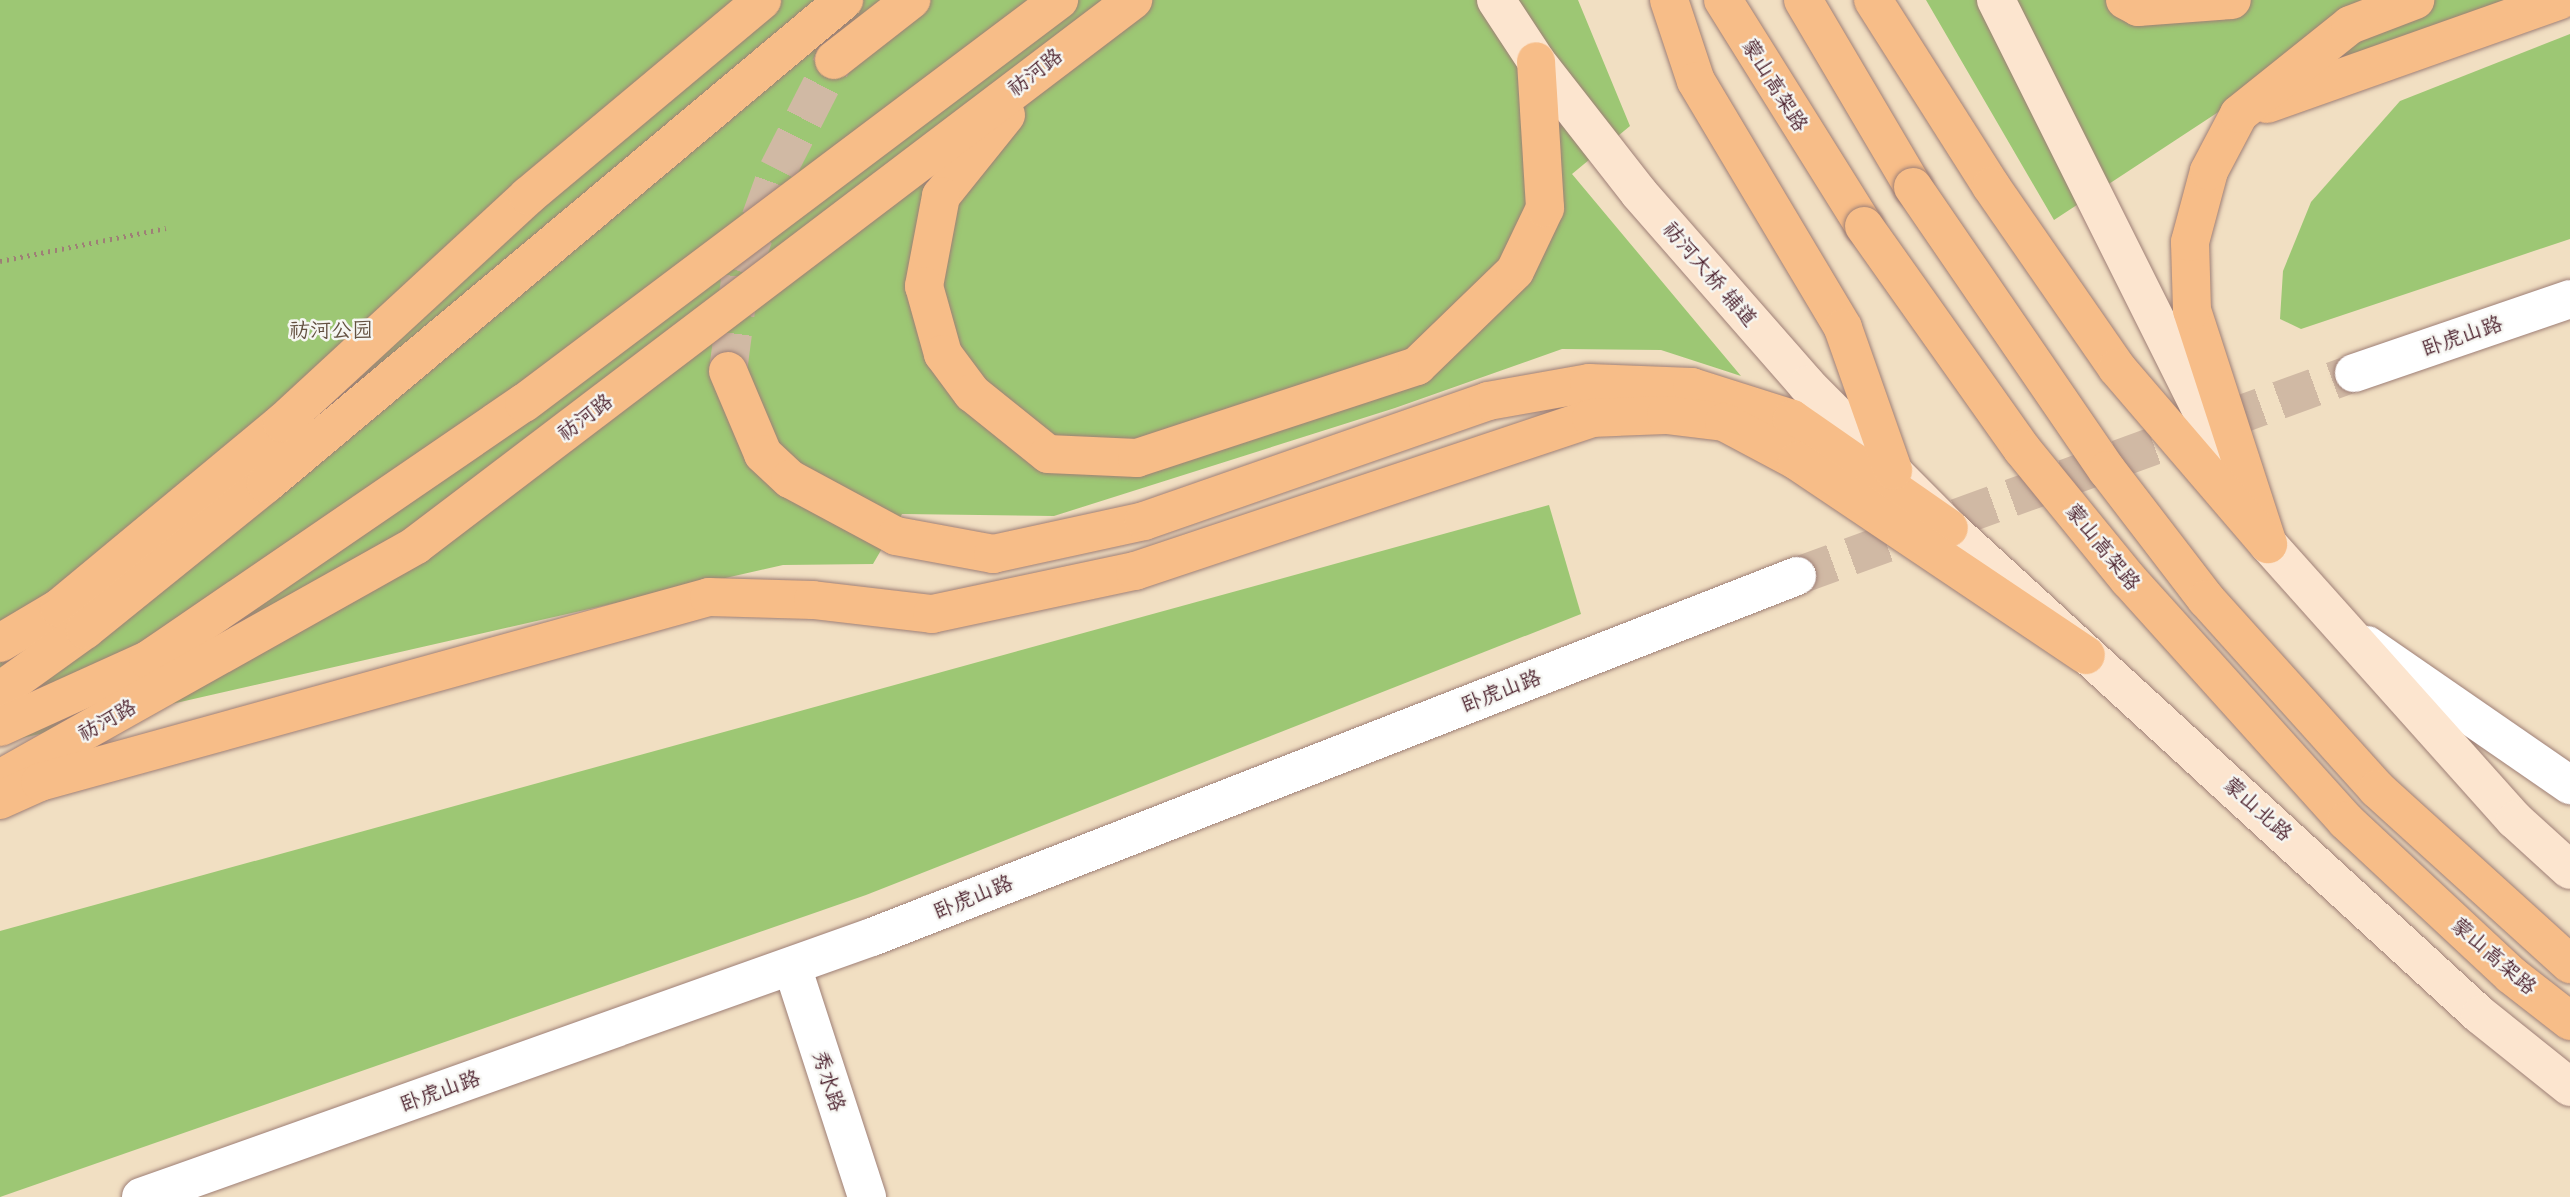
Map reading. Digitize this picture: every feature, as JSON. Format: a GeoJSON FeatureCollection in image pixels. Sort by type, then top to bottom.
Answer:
{"type":"FeatureCollection","features":[{"type":"Feature","properties":{"kind":"main road"},"geometry":{"type":"LineString","coordinates":[[0,643],[59,608],[282,423],[528,197],[633,112],[762,0]]}},
{"type":"Feature","properties":{"kind":"main road"},"geometry":{"type":"LineString","coordinates":[[0,691],[85,630],[266,484],[844,0]]}},
{"type":"Feature","properties":{"kind":"main road"},"geometry":{"type":"LineString","coordinates":[[834,60],[911,0]]}},
{"type":"Feature","properties":{"kind":"main road","name":"祊河路"},"geometry":{"type":"LineString","coordinates":[[0,727],[148,660],[513,411],[1059,0]]}},
{"type":"Feature","properties":{"kind":"main road","name":"祊河路"},"geometry":{"type":"LineString","coordinates":[[0,779],[416,545],[806,251],[1060,52],[1133,0]]}},
{"type":"Feature","properties":{"kind":"main road","name":"祊河大桥 辅道"},"geometry":{"type":"LineString","coordinates":[[1496,0],[1536,61],[1639,194],[1807,385],[1949,528]]}},
{"type":"Feature","properties":{"kind":"main road"},"geometry":{"type":"LineString","coordinates":[[1669,0],[1696,80],[1843,328],[1893,470]]}},
{"type":"Feature","properties":{"kind":"main road","name":"蒙山高架路"},"geometry":{"type":"LineString","coordinates":[[1723,0],[1864,226],[2022,449],[2129,580],[2346,821],[2511,975],[2570,1021]]}},
{"type":"Feature","properties":{"kind":"main road","name":"蒙山高架路"},"geometry":{"type":"LineString","coordinates":[[1803,0],[1913,187],[2107,470],[2206,599],[2377,789],[2570,964]]}},
{"type":"Feature","properties":{"kind":"main road"},"geometry":{"type":"LineString","coordinates":[[1874,0],[1991,186],[2117,368],[2334,622],[2515,820],[2570,870]]}},
{"type":"Feature","properties":{"kind":"main road"},"geometry":{"type":"LineString","coordinates":[[1996,0],[2268,544]]}},
{"type":"Feature","properties":{"kind":"main road"},"geometry":{"type":"LineString","coordinates":[[2125,0],[2138,7],[2232,0]]}},
{"type":"Feature","properties":{"kind":"main road"},"geometry":{"type":"LineString","coordinates":[[2268,544],[2192,310],[2190,242],[2209,171],[2239,114],[2350,25],[2415,0]]}},
{"type":"Feature","properties":{"kind":"main road"},"geometry":{"type":"LineString","coordinates":[[2239,114],[2560,0]]}},
{"type":"Feature","properties":{"kind":"main road"},"geometry":{"type":"LineString","coordinates":[[1060,52],[941,196],[924,286],[943,354],[972,393],[1048,454],[1137,458],[1417,366],[1515,271],[1545,208],[1536,61]]}},
{"type":"Feature","properties":{"kind":"main road"},"geometry":{"type":"LineString","coordinates":[[728,370],[763,454],[790,480],[896,536],[993,554],[1144,521],[1489,401],[1589,383],[1692,387],[1791,419],[1949,528]]}},
{"type":"Feature","properties":{"kind":"main road"},"geometry":{"type":"LineString","coordinates":[[0,800],[40,782],[709,597],[813,600],[932,614],[1135,571],[1591,418],[1666,415],[1724,422],[1797,461],[2086,655]]}},
{"type":"Feature","properties":{"kind":"main road","name":"蒙山北路"},"geometry":{"type":"LineString","coordinates":[[1949,528],[2480,1015],[2570,1087]]}},
{"type":"Feature","properties":{"kind":"street","name":"卧虎山路"},"geometry":{"type":"LineString","coordinates":[[2354,373],[2570,299]]}},
{"type":"Feature","properties":{"kind":"street","name":"卧虎山路"},"geometry":{"type":"LineString","coordinates":[[141,1197],[792,966],[1797,576]]}},
{"type":"Feature","properties":{"kind":"street"},"geometry":{"type":"LineString","coordinates":[[2334,622],[2570,785]]}},
{"type":"Feature","properties":{"kind":"street","name":"秀水路"},"geometry":{"type":"LineString","coordinates":[[792,966],[867,1197]]}},
{"type":"Feature","properties":{"kind":"path"},"geometry":{"type":"LineString","coordinates":[[0,261],[166,229]]}},
{"type":"Feature","properties":{"kind":"green space","name":"祊河公园"},"geometry":{"type":"Polygon","coordinates":[[[0,0],[1578,0],[1630,126],[1572,174],[1741,376],[1661,350],[1562,349],[1395,408],[1054,516],[902,514],[873,564],[783,565],[0,743],[0,0]]]}},
{"type":"Feature","properties":{"kind":"green space"},"geometry":{"type":"Polygon","coordinates":[[[1926,0],[2519,0],[2229,105],[2054,220],[1926,0]]]}},
{"type":"Feature","properties":{"kind":"green space"},"geometry":{"type":"Polygon","coordinates":[[[2570,34],[2570,239],[2301,329],[2280,319],[2283,271],[2311,202],[2400,101],[2570,34]]]}},
{"type":"Feature","properties":{"kind":"green space"},"geometry":{"type":"Polygon","coordinates":[[[1549,505],[1581,614],[866,895],[0,1197],[0,931],[1549,505]]]}},
{"type":"Feature","properties":{"kind":"tunnel"},"geometry":{"type":"LineString","coordinates":[[728,371],[741,272],[778,170],[834,60]]}},
{"type":"Feature","properties":{"kind":"tunnel"},"geometry":{"type":"LineString","coordinates":[[1797,576],[2354,373]]}}]}
